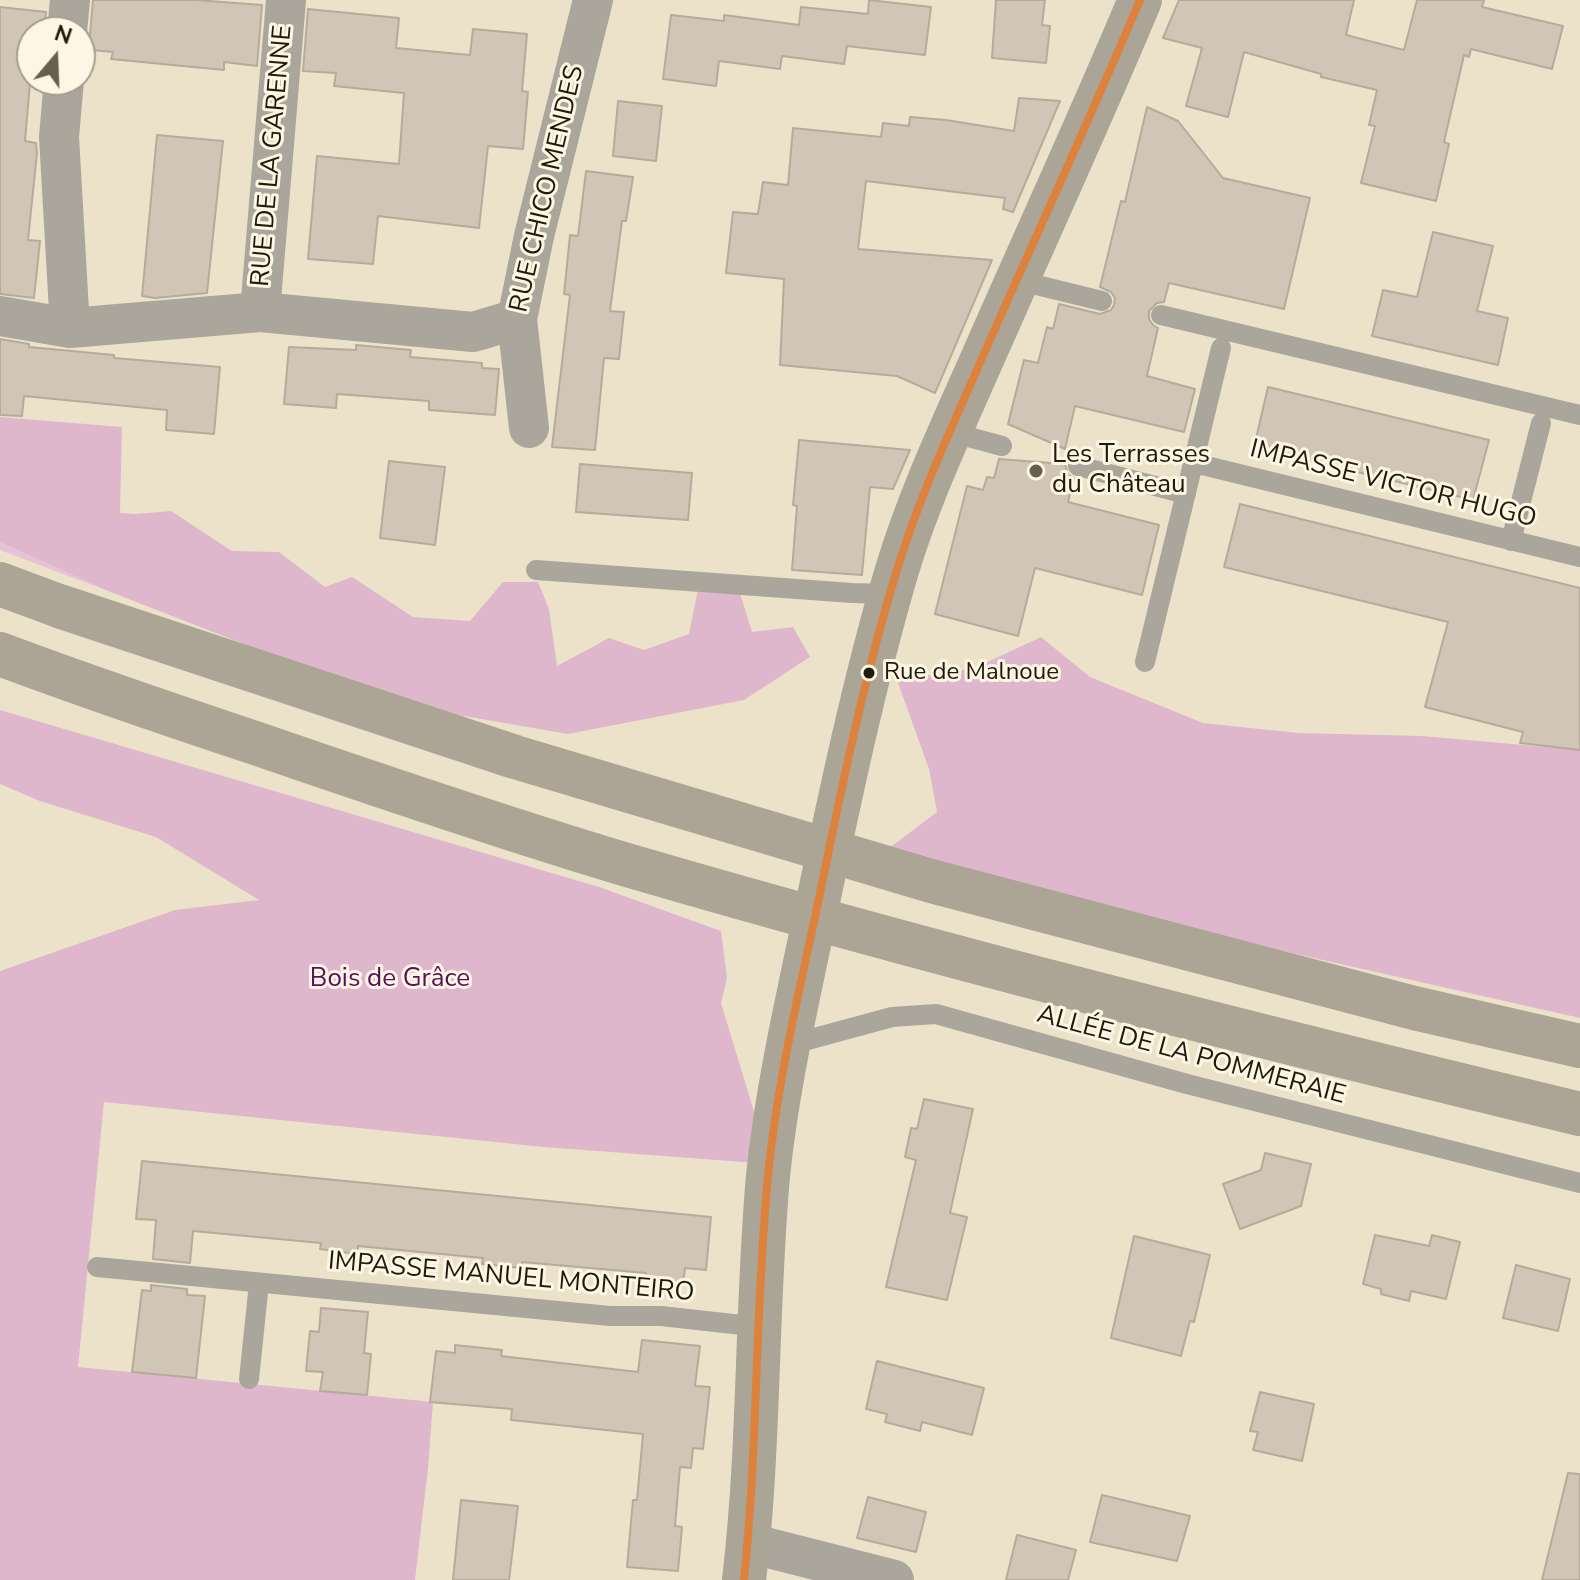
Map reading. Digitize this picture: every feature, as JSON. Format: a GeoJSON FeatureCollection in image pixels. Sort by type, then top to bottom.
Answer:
{"type":"FeatureCollection","features":[{"type":"Feature","properties":{"kind":"highway"},"geometry":{"type":"LineString","coordinates":[[0,584],[515,757],[931,881],[1414,1008],[1580,1046]]}},
{"type":"Feature","properties":{"kind":"highway"},"geometry":{"type":"LineString","coordinates":[[0,654],[406,795],[626,864],[937,952],[1284,1042],[1580,1114]]}},
{"type":"Feature","properties":{"kind":"main road"},"geometry":{"type":"LineString","coordinates":[[746,1562],[757,1433],[769,1172],[792,1025],[838,806],[891,594],[914,522],[950,432],[1140,0]]}},
{"type":"Feature","properties":{"kind":"street","name":"RUE DE LA GARENNE"},"geometry":{"type":"LineString","coordinates":[[260,312],[286,0]]}},
{"type":"Feature","properties":{"kind":"street","name":"RUE CHICO MENDES"},"geometry":{"type":"LineString","coordinates":[[529,428],[517,319],[534,236],[593,0]]}},
{"type":"Feature","properties":{"kind":"street"},"geometry":{"type":"LineString","coordinates":[[63,96],[59,137],[70,328]]}},
{"type":"Feature","properties":{"kind":"street"},"geometry":{"type":"LineString","coordinates":[[0,316],[70,328],[260,312],[473,332],[517,319]]}},
{"type":"Feature","properties":{"kind":"street"},"geometry":{"type":"LineString","coordinates":[[746,1562],[894,1580]]}},
{"type":"Feature","properties":{"kind":"lane"},"geometry":{"type":"LineString","coordinates":[[1016,280],[1102,301]]}},
{"type":"Feature","properties":{"kind":"lane"},"geometry":{"type":"LineString","coordinates":[[1161,315],[1580,415]]}},
{"type":"Feature","properties":{"kind":"lane"},"geometry":{"type":"LineString","coordinates":[[1145,662],[1221,348]]}},
{"type":"Feature","properties":{"kind":"lane"},"geometry":{"type":"LineString","coordinates":[[1511,541],[1541,423]]}},
{"type":"Feature","properties":{"kind":"lane"},"geometry":{"type":"LineString","coordinates":[[950,432],[1002,446]]}},
{"type":"Feature","properties":{"kind":"lane","name":"IMPASSE VICTOR HUGO"},"geometry":{"type":"LineString","coordinates":[[1194,463],[1580,557]]}},
{"type":"Feature","properties":{"kind":"lane"},"geometry":{"type":"LineString","coordinates":[[1078,466],[1186,494]]}},
{"type":"Feature","properties":{"kind":"lane"},"geometry":{"type":"LineString","coordinates":[[536,570],[891,594]]}},
{"type":"Feature","properties":{"kind":"lane","name":"ALLÉE DE LA POMMERAIE"},"geometry":{"type":"LineString","coordinates":[[792,1025],[936,1014],[1187,1084],[1580,1183]]}},
{"type":"Feature","properties":{"kind":"lane","name":"IMPASSE MANUEL MONTEIRO"},"geometry":{"type":"LineString","coordinates":[[97,1267],[610,1316],[661,1316],[760,1327]]}},
{"type":"Feature","properties":{"kind":"lane"},"geometry":{"type":"LineString","coordinates":[[249,1379],[259,1283]]}},
{"type":"Feature","properties":{"kind":"shaded area"},"geometry":{"type":"Polygon","coordinates":[[[0,542],[108,591],[0,550],[0,542]]]}},
{"type":"Feature","properties":{"kind":"green space"},"geometry":{"type":"Polygon","coordinates":[[[0,417],[122,427],[120,513],[171,511],[232,551],[279,552],[325,587],[352,577],[413,617],[470,621],[503,582],[538,582],[549,609],[557,666],[609,638],[644,650],[689,634],[700,579],[737,584],[752,632],[793,627],[810,657],[744,700],[568,734],[435,711],[267,653],[108,591],[0,542],[0,417]]]}},
{"type":"Feature","properties":{"kind":"green space"},"geometry":{"type":"Polygon","coordinates":[[[1041,637],[1090,677],[1203,723],[1298,733],[1422,736],[1580,750],[1580,1018],[1296,954],[884,852],[937,812],[929,769],[897,680],[975,668],[1041,637]]]}},
{"type":"Feature","properties":{"kind":"green space","name":"Bois de Grâce"},"geometry":{"type":"Polygon","coordinates":[[[0,710],[599,887],[721,931],[727,978],[721,1003],[770,1164],[544,1147],[104,1102],[78,1367],[433,1402],[415,1580],[0,1580],[0,971],[175,910],[259,900],[156,837],[40,801],[0,784],[0,710]]]}},
{"type":"Feature","properties":{"kind":"building"},"geometry":{"type":"Polygon","coordinates":[[[93,0],[196,0],[262,5],[257,66],[224,62],[224,70],[111,59],[113,52],[96,50],[96,16],[92,16],[93,0]]]}},
{"type":"Feature","properties":{"kind":"building"},"geometry":{"type":"Polygon","coordinates":[[[869,0],[931,7],[925,55],[847,46],[844,64],[782,56],[780,69],[719,61],[716,86],[663,79],[671,15],[724,21],[724,15],[799,25],[801,7],[868,14],[869,0]]]}},
{"type":"Feature","properties":{"kind":"building"},"geometry":{"type":"Polygon","coordinates":[[[996,0],[1045,0],[1042,25],[1050,26],[1046,63],[992,58],[996,0]]]}},
{"type":"Feature","properties":{"kind":"building"},"geometry":{"type":"Polygon","coordinates":[[[1179,0],[1354,0],[1346,35],[1404,50],[1417,0],[1484,0],[1482,7],[1563,26],[1552,69],[1471,49],[1469,57],[1464,55],[1444,142],[1449,144],[1436,201],[1361,183],[1375,126],[1369,125],[1377,90],[1321,77],[1321,74],[1244,52],[1228,117],[1186,106],[1202,48],[1163,38],[1179,0]]]}},
{"type":"Feature","properties":{"kind":"building"},"geometry":{"type":"Polygon","coordinates":[[[0,7],[46,12],[46,16],[16,16],[16,96],[29,96],[25,141],[36,143],[37,153],[28,240],[40,241],[34,298],[0,294],[0,7]]]}},
{"type":"Feature","properties":{"kind":"building"},"geometry":{"type":"Polygon","coordinates":[[[308,9],[399,18],[396,48],[470,55],[473,29],[527,34],[522,91],[528,92],[523,149],[488,146],[479,228],[378,216],[373,264],[308,259],[317,156],[399,164],[404,93],[334,86],[336,73],[303,71],[308,9]]]}},
{"type":"Feature","properties":{"kind":"building"},"geometry":{"type":"Polygon","coordinates":[[[1019,98],[1060,101],[1013,212],[1003,209],[1005,198],[866,181],[858,249],[992,260],[935,393],[897,376],[780,365],[784,279],[726,273],[733,212],[758,214],[763,182],[788,185],[793,128],[881,137],[883,123],[909,126],[910,117],[1014,131],[1019,98]]]}},
{"type":"Feature","properties":{"kind":"building"},"geometry":{"type":"Polygon","coordinates":[[[618,101],[662,106],[656,161],[613,156],[618,101]]]}},
{"type":"Feature","properties":{"kind":"building"},"geometry":{"type":"Polygon","coordinates":[[[1147,107],[1178,121],[1223,178],[1310,198],[1284,309],[1169,283],[1164,302],[1157,303],[1149,311],[1149,319],[1158,328],[1147,376],[1195,389],[1184,432],[1075,406],[1065,449],[1008,424],[1024,360],[1038,363],[1047,327],[1053,329],[1059,304],[1100,314],[1111,310],[1114,305],[1115,298],[1111,292],[1100,287],[1121,201],[1125,202],[1147,107]]]}},
{"type":"Feature","properties":{"kind":"building"},"geometry":{"type":"Polygon","coordinates":[[[157,135],[223,141],[207,293],[155,298],[142,296],[157,135]]]}},
{"type":"Feature","properties":{"kind":"building"},"geometry":{"type":"Polygon","coordinates":[[[586,171],[633,177],[626,221],[622,221],[610,311],[624,312],[619,359],[604,358],[595,450],[552,447],[570,295],[564,294],[570,235],[578,236],[586,171]]]}},
{"type":"Feature","properties":{"kind":"building"},"geometry":{"type":"Polygon","coordinates":[[[1433,232],[1493,246],[1477,311],[1508,318],[1498,365],[1372,336],[1383,290],[1417,297],[1433,232]]]}},
{"type":"Feature","properties":{"kind":"building"},"geometry":{"type":"Polygon","coordinates":[[[0,339],[29,344],[29,347],[114,355],[114,358],[220,367],[214,434],[166,430],[167,410],[24,396],[22,416],[0,415],[0,339]]]}},
{"type":"Feature","properties":{"kind":"building"},"geometry":{"type":"Polygon","coordinates":[[[356,345],[411,350],[410,357],[482,363],[482,368],[499,369],[495,415],[429,410],[429,401],[337,394],[336,408],[284,404],[289,347],[356,350],[356,345]]]}},
{"type":"Feature","properties":{"kind":"building"},"geometry":{"type":"Polygon","coordinates":[[[1268,387],[1489,440],[1473,500],[1254,447],[1268,387]]]}},
{"type":"Feature","properties":{"kind":"building"},"geometry":{"type":"Polygon","coordinates":[[[799,440],[910,450],[893,489],[870,487],[862,575],[792,570],[797,506],[793,505],[799,440]]]}},
{"type":"Feature","properties":{"kind":"building"},"geometry":{"type":"Polygon","coordinates":[[[999,459],[1065,464],[1068,475],[1074,478],[1068,502],[1159,525],[1142,595],[1035,568],[1018,636],[935,614],[967,486],[983,490],[987,477],[994,478],[999,459]]]}},
{"type":"Feature","properties":{"kind":"building"},"geometry":{"type":"Polygon","coordinates":[[[389,461],[445,467],[435,545],[380,538],[389,461]]]}},
{"type":"Feature","properties":{"kind":"building"},"geometry":{"type":"Polygon","coordinates":[[[580,464],[692,473],[688,520],[576,512],[580,464]]]}},
{"type":"Feature","properties":{"kind":"building"},"geometry":{"type":"Polygon","coordinates":[[[1240,504],[1580,588],[1580,750],[1520,743],[1523,732],[1425,707],[1448,622],[1224,567],[1240,504]]]}},
{"type":"Feature","properties":{"kind":"building"},"geometry":{"type":"Polygon","coordinates":[[[924,1099],[973,1109],[950,1213],[967,1217],[947,1300],[886,1287],[916,1160],[905,1157],[911,1128],[917,1129],[924,1099]]]}},
{"type":"Feature","properties":{"kind":"building"},"geometry":{"type":"Polygon","coordinates":[[[1265,1153],[1311,1164],[1301,1206],[1240,1229],[1223,1184],[1261,1170],[1265,1153]]]}},
{"type":"Feature","properties":{"kind":"building"},"geometry":{"type":"Polygon","coordinates":[[[142,1161],[711,1217],[706,1270],[685,1268],[683,1283],[646,1280],[646,1273],[522,1262],[522,1268],[482,1264],[483,1258],[358,1246],[357,1254],[320,1249],[321,1243],[193,1231],[190,1263],[153,1259],[156,1220],[136,1219],[142,1161]]]}},
{"type":"Feature","properties":{"kind":"building"},"geometry":{"type":"Polygon","coordinates":[[[1375,1235],[1429,1246],[1432,1235],[1460,1242],[1446,1299],[1411,1291],[1409,1301],[1381,1294],[1381,1289],[1363,1284],[1375,1235]]]}},
{"type":"Feature","properties":{"kind":"building"},"geometry":{"type":"Polygon","coordinates":[[[1134,1236],[1210,1255],[1194,1322],[1190,1321],[1181,1356],[1111,1338],[1134,1236]]]}},
{"type":"Feature","properties":{"kind":"building"},"geometry":{"type":"Polygon","coordinates":[[[1516,1265],[1570,1279],[1558,1331],[1503,1318],[1516,1265]]]}},
{"type":"Feature","properties":{"kind":"building"},"geometry":{"type":"Polygon","coordinates":[[[151,1285],[187,1289],[187,1295],[205,1296],[196,1378],[132,1372],[142,1290],[151,1291],[151,1285]]]}},
{"type":"Feature","properties":{"kind":"building"},"geometry":{"type":"Polygon","coordinates":[[[321,1308],[368,1312],[364,1353],[371,1354],[367,1395],[320,1391],[323,1372],[306,1371],[310,1331],[319,1332],[321,1308]]]}},
{"type":"Feature","properties":{"kind":"building"},"geometry":{"type":"Polygon","coordinates":[[[642,1340],[700,1346],[695,1386],[710,1387],[703,1449],[693,1448],[691,1468],[680,1467],[675,1526],[682,1527],[678,1571],[627,1567],[643,1434],[511,1420],[512,1409],[430,1402],[436,1351],[455,1353],[455,1345],[502,1350],[501,1356],[638,1372],[642,1340]]]}},
{"type":"Feature","properties":{"kind":"building"},"geometry":{"type":"Polygon","coordinates":[[[877,1361],[984,1388],[972,1435],[922,1422],[920,1431],[885,1422],[887,1414],[866,1409],[877,1361]]]}},
{"type":"Feature","properties":{"kind":"building"},"geometry":{"type":"Polygon","coordinates":[[[1260,1392],[1314,1404],[1302,1461],[1253,1450],[1258,1432],[1250,1431],[1260,1392]]]}},
{"type":"Feature","properties":{"kind":"building"},"geometry":{"type":"Polygon","coordinates":[[[1568,1473],[1580,1474],[1580,1580],[1542,1580],[1568,1473]]]}},
{"type":"Feature","properties":{"kind":"building"},"geometry":{"type":"Polygon","coordinates":[[[1102,1495],[1190,1516],[1177,1561],[1090,1542],[1102,1495]]]}},
{"type":"Feature","properties":{"kind":"building"},"geometry":{"type":"Polygon","coordinates":[[[868,1497],[926,1512],[916,1552],[857,1538],[868,1497]]]}},
{"type":"Feature","properties":{"kind":"building"},"geometry":{"type":"Polygon","coordinates":[[[461,1500],[518,1506],[509,1580],[453,1580],[461,1500]]]}},
{"type":"Feature","properties":{"kind":"building"},"geometry":{"type":"Polygon","coordinates":[[[1017,1535],[1076,1550],[1068,1580],[1006,1580],[1017,1535]]]}},
{"type":"Feature","properties":{"kind":"transit line"},"geometry":{"type":"LineString","coordinates":[[744,1580],[764,1226],[772,1142],[782,1074],[863,696],[897,570],[928,483],[1140,0]]}},
{"type":"Feature","properties":{"kind":"place","name":"Les Terrasses du Château"},"geometry":{"type":"Point","coordinates":[1036,471]}},
{"type":"Feature","properties":{"kind":"place","name":"Rue de Malnoue"},"geometry":{"type":"Point","coordinates":[869,673]}}]}
